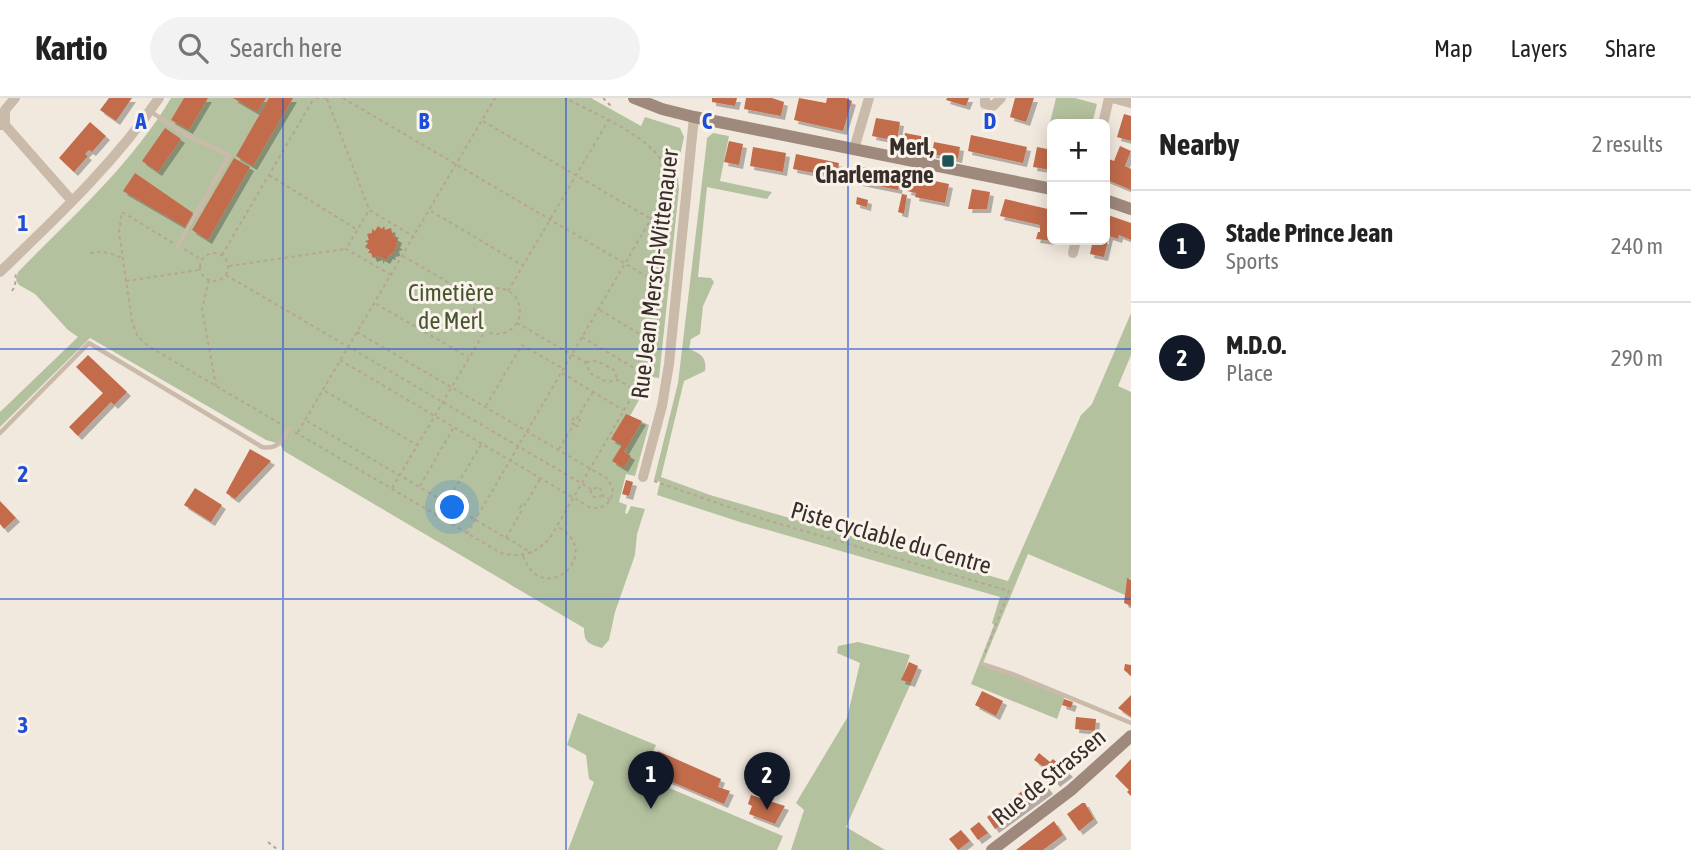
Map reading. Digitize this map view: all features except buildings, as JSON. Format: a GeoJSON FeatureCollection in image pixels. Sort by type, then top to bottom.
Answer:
{"type":"FeatureCollection","features":[{"type":"Feature","properties":{"kind":"street"},"geometry":{"type":"LineString","coordinates":[[15,98],[5,110],[2,125],[72,201]]}},
{"type":"Feature","properties":{"kind":"street"},"geometry":{"type":"LineString","coordinates":[[0,272],[120,151],[159,98]]}},
{"type":"Feature","properties":{"kind":"street"},"geometry":{"type":"LineString","coordinates":[[634,98],[663,103],[694,117],[1047,188]]}},
{"type":"Feature","properties":{"kind":"street"},"geometry":{"type":"LineString","coordinates":[[854,149],[869,98]]}},
{"type":"Feature","properties":{"kind":"street"},"geometry":{"type":"LineString","coordinates":[[985,98],[985,104],[993,106],[1001,98]]}},
{"type":"Feature","properties":{"kind":"street"},"geometry":{"type":"LineString","coordinates":[[1105,119],[1111,98],[1131,103]]}},
{"type":"Feature","properties":{"kind":"street","name":"Rue Jean Mersch-Wittenauer"},"geometry":{"type":"LineString","coordinates":[[643,477],[662,406],[669,364],[694,117]]}},
{"type":"Feature","properties":{"kind":"street"},"geometry":{"type":"LineString","coordinates":[[1110,202],[1131,209]]}},
{"type":"Feature","properties":{"kind":"street"},"geometry":{"type":"LineString","coordinates":[[1073,253],[1075,245]]}},
{"type":"Feature","properties":{"kind":"street","name":"Rue de Strassen"},"geometry":{"type":"LineString","coordinates":[[992,850],[1071,790],[1131,736]]}},
{"type":"Feature","properties":{"kind":"lane"},"geometry":{"type":"LineString","coordinates":[[150,111],[184,134],[229,155],[178,246]]}},
{"type":"Feature","properties":{"kind":"lane"},"geometry":{"type":"LineString","coordinates":[[0,433],[89,343],[262,447],[271,449],[280,444],[289,429]]}},
{"type":"Feature","properties":{"kind":"lane"},"geometry":{"type":"LineString","coordinates":[[982,664],[1131,723]]}},
{"type":"Feature","properties":{"kind":"path"},"geometry":{"type":"LineString","coordinates":[[222,255],[315,98],[328,98],[369,210],[414,236]]}},
{"type":"Feature","properties":{"kind":"path"},"geometry":{"type":"LineString","coordinates":[[343,98],[653,280]]}},
{"type":"Feature","properties":{"kind":"path"},"geometry":{"type":"LineString","coordinates":[[297,433],[495,98]]}},
{"type":"Feature","properties":{"kind":"path"},"geometry":{"type":"LineString","coordinates":[[202,260],[122,212],[119,232],[132,321],[137,335],[148,346],[501,554],[523,556],[533,553],[550,538],[645,374],[653,280],[666,184],[659,157],[630,133],[565,98]]}},
{"type":"Feature","properties":{"kind":"path"},"geometry":{"type":"LineString","coordinates":[[604,98],[611,106]]}},
{"type":"Feature","properties":{"kind":"path"},"geometry":{"type":"LineString","coordinates":[[482,121],[651,219]]}},
{"type":"Feature","properties":{"kind":"path"},"geometry":{"type":"LineString","coordinates":[[508,291],[608,121]]}},
{"type":"Feature","properties":{"kind":"path"},"geometry":{"type":"LineString","coordinates":[[269,176],[357,229]]}},
{"type":"Feature","properties":{"kind":"path"},"geometry":{"type":"LineString","coordinates":[[662,200],[680,201]]}},
{"type":"Feature","properties":{"kind":"path"},"geometry":{"type":"LineString","coordinates":[[467,534],[662,200]]}},
{"type":"Feature","properties":{"kind":"path"},"geometry":{"type":"LineString","coordinates":[[346,248],[369,210]]}},
{"type":"Feature","properties":{"kind":"path"},"geometry":{"type":"LineString","coordinates":[[429,210],[523,266]]}},
{"type":"Feature","properties":{"kind":"path"},"geometry":{"type":"LineString","coordinates":[[229,266],[346,248],[391,275]]}},
{"type":"Feature","properties":{"kind":"path"},"geometry":{"type":"LineString","coordinates":[[90,253],[112,253],[122,259]]}},
{"type":"Feature","properties":{"kind":"path"},"geometry":{"type":"LineString","coordinates":[[200,270],[202,260],[214,253],[222,255],[229,266]]}},
{"type":"Feature","properties":{"kind":"path"},"geometry":{"type":"LineString","coordinates":[[402,256],[477,299]]}},
{"type":"Feature","properties":{"kind":"path"},"geometry":{"type":"LineString","coordinates":[[200,270],[209,281],[216,282],[226,275],[229,266]]}},
{"type":"Feature","properties":{"kind":"path"},"geometry":{"type":"LineString","coordinates":[[126,281],[200,270]]}},
{"type":"Feature","properties":{"kind":"path"},"geometry":{"type":"LineString","coordinates":[[226,275],[582,484],[592,489],[600,487],[602,495],[610,500]]}},
{"type":"Feature","properties":{"kind":"path"},"geometry":{"type":"LineString","coordinates":[[209,281],[202,309],[216,387]]}},
{"type":"Feature","properties":{"kind":"path"},"geometry":{"type":"LineString","coordinates":[[488,290],[508,291],[518,302],[517,323],[506,332],[491,334],[475,320],[477,299],[488,290]]}},
{"type":"Feature","properties":{"kind":"path"},"geometry":{"type":"LineString","coordinates":[[374,303],[469,358]]}},
{"type":"Feature","properties":{"kind":"path"},"geometry":{"type":"LineString","coordinates":[[598,309],[647,339]]}},
{"type":"Feature","properties":{"kind":"path"},"geometry":{"type":"LineString","coordinates":[[517,323],[585,362],[597,361],[614,370],[618,380],[662,406]]}},
{"type":"Feature","properties":{"kind":"path"},"geometry":{"type":"LineString","coordinates":[[392,489],[485,331]]}},
{"type":"Feature","properties":{"kind":"path"},"geometry":{"type":"LineString","coordinates":[[340,360],[591,508],[604,507],[610,500],[613,491],[608,479],[357,332]]}},
{"type":"Feature","properties":{"kind":"path"},"geometry":{"type":"LineString","coordinates":[[582,337],[645,374]]}},
{"type":"Feature","properties":{"kind":"path"},"geometry":{"type":"LineString","coordinates":[[486,407],[522,345],[564,369]]}},
{"type":"Feature","properties":{"kind":"path"},"geometry":{"type":"LineString","coordinates":[[585,362],[590,373],[607,382],[618,380]]}},
{"type":"Feature","properties":{"kind":"path"},"geometry":{"type":"LineString","coordinates":[[561,373],[624,410]]}},
{"type":"Feature","properties":{"kind":"path"},"geometry":{"type":"LineString","coordinates":[[323,390],[417,445]]}},
{"type":"Feature","properties":{"kind":"path"},"geometry":{"type":"LineString","coordinates":[[559,450],[574,424],[571,423],[575,416],[577,418],[593,392]]}},
{"type":"Feature","properties":{"kind":"path"},"geometry":{"type":"LineString","coordinates":[[305,420],[533,553]]}},
{"type":"Feature","properties":{"kind":"path"},"geometry":{"type":"LineString","coordinates":[[419,487],[454,427]]}},
{"type":"Feature","properties":{"kind":"path"},"geometry":{"type":"LineString","coordinates":[[447,503],[482,443]]}},
{"type":"Feature","properties":{"kind":"path"},"geometry":{"type":"LineString","coordinates":[[506,538],[522,510],[520,508],[523,503],[525,505],[540,478]]}},
{"type":"Feature","properties":{"kind":"path","name":"Piste cyclable du Centre"},"geometry":{"type":"LineString","coordinates":[[657,482],[763,519],[1009,591],[982,664]]}},
{"type":"Feature","properties":{"kind":"path"},"geometry":{"type":"LineString","coordinates":[[592,489],[591,494],[594,497],[602,495]]}},
{"type":"Feature","properties":{"kind":"path"},"geometry":{"type":"LineString","coordinates":[[523,556],[527,567],[535,575],[545,579],[557,578],[567,572],[574,563],[576,552],[567,532],[556,526]]}},
{"type":"Feature","properties":{"kind":"path"},"geometry":{"type":"LineString","coordinates":[[268,842],[278,850]]}},
{"type":"Feature","properties":{"kind":"green space","name":"Cimetière de Merl"},"geometry":{"type":"Polygon","coordinates":[[[171,98],[591,98],[641,126],[645,117],[680,128],[684,137],[677,170],[679,189],[659,378],[652,377],[630,416],[649,425],[635,476],[626,474],[619,502],[627,505],[627,514],[631,506],[645,509],[637,534],[635,555],[615,612],[609,640],[602,648],[588,642],[584,628],[284,451],[280,444],[266,440],[90,338],[0,427],[0,412],[78,337],[68,330],[35,294],[19,285],[16,280],[18,272],[119,168],[138,146],[171,98]]]}},
{"type":"Feature","properties":{"kind":"green space"},"geometry":{"type":"Polygon","coordinates":[[[1056,98],[1075,98],[1097,104],[1093,119],[1051,119],[1056,98]]]}},
{"type":"Feature","properties":{"kind":"green space"},"geometry":{"type":"Polygon","coordinates":[[[713,133],[729,136],[720,181],[772,192],[767,199],[707,187],[698,277],[711,278],[714,282],[703,306],[700,334],[691,339],[689,349],[702,357],[705,371],[684,381],[661,477],[710,495],[1008,581],[1081,415],[1092,404],[1131,313],[1131,355],[1118,386],[1131,392],[1131,579],[1127,579],[1125,595],[1028,554],[983,663],[1065,696],[1057,719],[971,684],[994,625],[992,623],[1000,597],[740,522],[657,495],[660,482],[654,480],[678,383],[707,138],[713,133]]]}},
{"type":"Feature","properties":{"kind":"green space"},"geometry":{"type":"Polygon","coordinates":[[[858,642],[910,655],[902,679],[911,683],[846,827],[885,850],[791,850],[804,810],[796,803],[847,718],[860,663],[837,653],[838,646],[858,642]]]}},
{"type":"Feature","properties":{"kind":"green space"},"geometry":{"type":"Polygon","coordinates":[[[578,713],[656,745],[648,764],[641,761],[636,774],[783,836],[777,850],[568,850],[594,782],[589,779],[586,755],[567,745],[578,713]]]}},
{"type":"Feature","properties":{"kind":"place","name":"Merl, Charlemagne"},"geometry":{"type":"Point","coordinates":[948,161]}},
{"type":"Feature","properties":{"kind":"place","name":"Stade Prince Jean"},"geometry":{"type":"Point","coordinates":[651,809]}},
{"type":"Feature","properties":{"kind":"place","name":"M.D.O."},"geometry":{"type":"Point","coordinates":[767,810]}}]}
